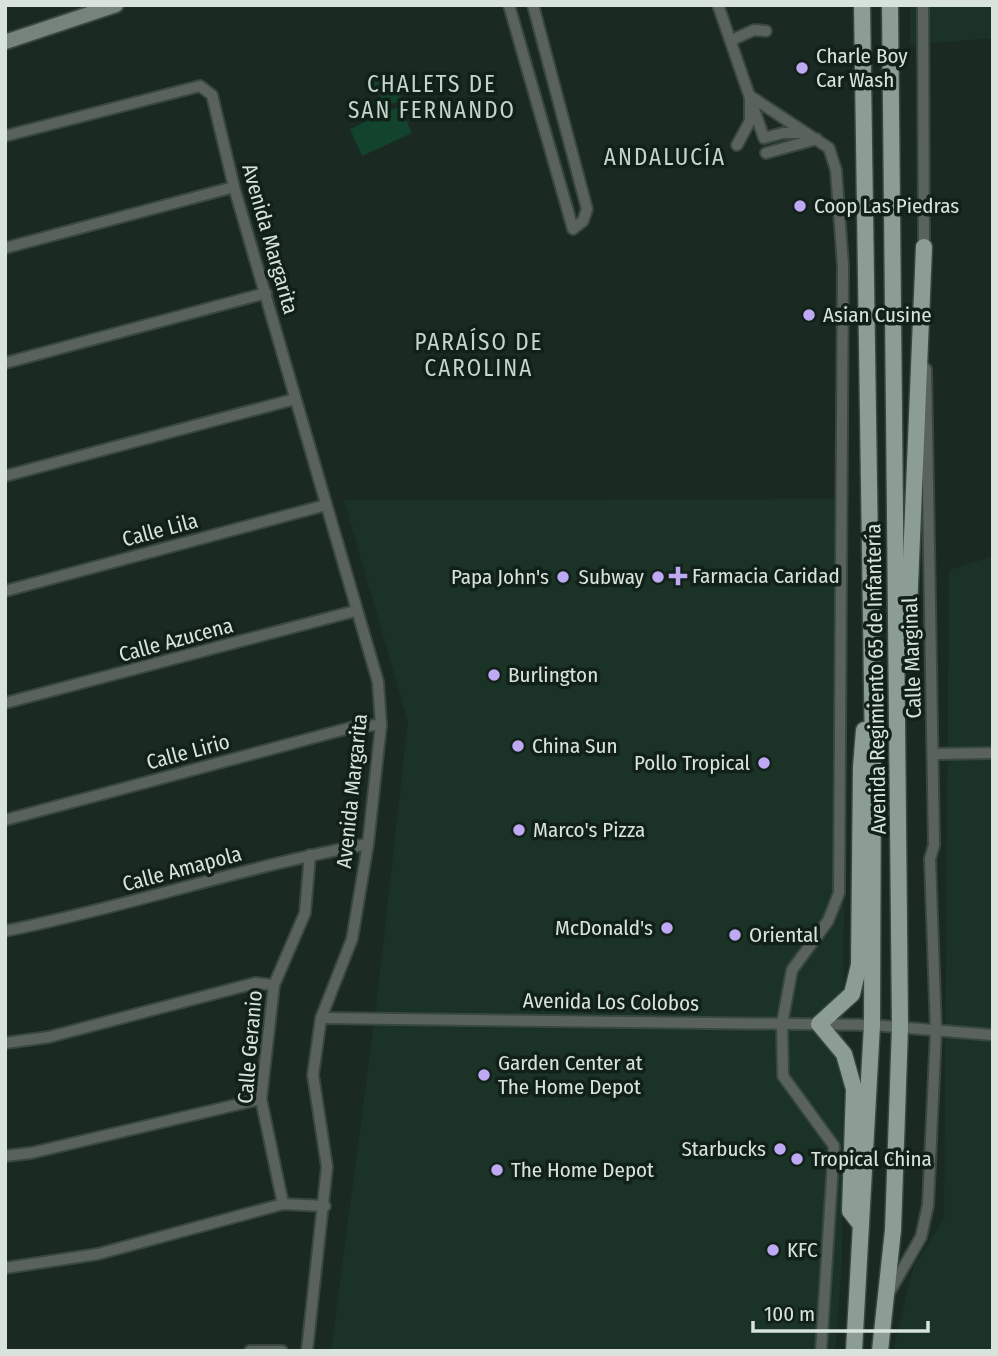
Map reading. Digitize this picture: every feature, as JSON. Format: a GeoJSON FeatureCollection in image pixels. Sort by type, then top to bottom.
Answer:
{"type":"FeatureCollection","features":[{"type":"Feature","properties":{"kind":"main road","name":"Avenida Regimiento 65 de Infantería"},"geometry":{"type":"LineString","coordinates":[[854,1351],[872,1025],[872,655],[862,5]]}},
{"type":"Feature","properties":{"kind":"main road","name":"Avenida Regimiento 65 de Infantería"},"geometry":{"type":"LineString","coordinates":[[880,1351],[893,1230],[900,1027],[890,5]]}},
{"type":"Feature","properties":{"kind":"main road"},"geometry":{"type":"LineString","coordinates":[[899,768],[912,590],[916,395],[924,247]]}},
{"type":"Feature","properties":{"kind":"main road"},"geometry":{"type":"LineString","coordinates":[[861,1225],[850,1211],[854,1088],[852,1077],[844,1054],[818,1024],[852,994],[859,965],[860,767],[872,655]]}},
{"type":"Feature","properties":{"kind":"street"},"geometry":{"type":"LineString","coordinates":[[5,42],[116,5]]}},
{"type":"Feature","properties":{"kind":"street"},"geometry":{"type":"LineString","coordinates":[[509,5],[573,229],[583,221],[587,209],[533,5]]}},
{"type":"Feature","properties":{"kind":"street"},"geometry":{"type":"LineString","coordinates":[[718,5],[764,138],[783,133],[806,133]]}},
{"type":"Feature","properties":{"kind":"street","name":"Calle Marginal"},"geometry":{"type":"LineString","coordinates":[[886,1300],[921,1237],[928,1205],[936,1031],[930,859],[934,845],[934,754],[924,247],[923,5]]}},
{"type":"Feature","properties":{"kind":"street"},"geometry":{"type":"LineString","coordinates":[[731,38],[752,24]]}},
{"type":"Feature","properties":{"kind":"street"},"geometry":{"type":"LineString","coordinates":[[731,38],[754,30],[766,31]]}},
{"type":"Feature","properties":{"kind":"street","name":"Avenida Margarita"},"geometry":{"type":"LineString","coordinates":[[5,136],[200,86],[212,95],[234,187],[355,611],[378,682],[381,725],[368,844],[352,939],[321,1017],[313,1075],[327,1167],[325,1206],[307,1351]]}},
{"type":"Feature","properties":{"kind":"street"},"geometry":{"type":"LineString","coordinates":[[750,96],[817,139],[829,148],[834,157],[843,267],[839,893],[828,921],[792,970],[782,1024],[783,1076],[834,1146],[821,1351]]}},
{"type":"Feature","properties":{"kind":"street"},"geometry":{"type":"LineString","coordinates":[[737,145],[750,121],[750,96]]}},
{"type":"Feature","properties":{"kind":"street"},"geometry":{"type":"LineString","coordinates":[[766,153],[817,139]]}},
{"type":"Feature","properties":{"kind":"street"},"geometry":{"type":"LineString","coordinates":[[5,248],[234,187]]}},
{"type":"Feature","properties":{"kind":"street"},"geometry":{"type":"LineString","coordinates":[[5,363],[266,293]]}},
{"type":"Feature","properties":{"kind":"street"},"geometry":{"type":"LineString","coordinates":[[5,476],[295,399]]}},
{"type":"Feature","properties":{"kind":"street","name":"Calle Lila"},"geometry":{"type":"LineString","coordinates":[[5,592],[326,505]]}},
{"type":"Feature","properties":{"kind":"street","name":"Calle Azucena"},"geometry":{"type":"LineString","coordinates":[[5,703],[355,611]]}},
{"type":"Feature","properties":{"kind":"street","name":"Calle Lirio"},"geometry":{"type":"LineString","coordinates":[[5,820],[358,726],[381,725]]}},
{"type":"Feature","properties":{"kind":"street"},"geometry":{"type":"LineString","coordinates":[[934,754],[993,753]]}},
{"type":"Feature","properties":{"kind":"street","name":"Calle Amapola"},"geometry":{"type":"LineString","coordinates":[[5,931],[68,919],[310,855],[368,844]]}},
{"type":"Feature","properties":{"kind":"street","name":"Calle Geranio"},"geometry":{"type":"LineString","coordinates":[[283,1204],[261,1099],[274,985],[305,913],[310,855]]}},
{"type":"Feature","properties":{"kind":"street"},"geometry":{"type":"LineString","coordinates":[[5,1043],[49,1037],[255,983],[274,985]]}},
{"type":"Feature","properties":{"kind":"street","name":"Avenida Los Colobos"},"geometry":{"type":"LineString","coordinates":[[321,1017],[872,1025],[993,1035]]}},
{"type":"Feature","properties":{"kind":"street"},"geometry":{"type":"LineString","coordinates":[[5,1156],[30,1153],[261,1099]]}},
{"type":"Feature","properties":{"kind":"street"},"geometry":{"type":"LineString","coordinates":[[5,1268],[98,1254],[283,1204],[325,1206]]}},
{"type":"Feature","properties":{"kind":"street"},"geometry":{"type":"LineString","coordinates":[[250,1351],[282,1351]]}},
{"type":"Feature","properties":{"kind":"shaded area"},"geometry":{"type":"Polygon","coordinates":[[[910,5],[993,5],[993,38],[910,45],[910,5]]]}},
{"type":"Feature","properties":{"kind":"shaded area"},"geometry":{"type":"Polygon","coordinates":[[[846,499],[842,1263],[835,1351],[331,1351],[376,1008],[408,722],[344,500],[846,499]]]}},
{"type":"Feature","properties":{"kind":"shaded area"},"geometry":{"type":"Polygon","coordinates":[[[993,556],[993,1351],[893,1351],[913,1268],[944,1218],[949,570],[993,556]]]}},
{"type":"Feature","properties":{"kind":"green space"},"geometry":{"type":"Polygon","coordinates":[[[377,74],[387,74],[391,84],[399,87],[401,98],[397,103],[384,103],[372,83],[377,74]]]}},
{"type":"Feature","properties":{"kind":"green space"},"geometry":{"type":"Polygon","coordinates":[[[400,106],[412,133],[362,156],[350,129],[400,106]]]}},
{"type":"Feature","properties":{"kind":"place","name":"Charle Boy Car Wash"},"geometry":{"type":"Point","coordinates":[802,68]}},
{"type":"Feature","properties":{"kind":"place","name":"Coop Las Piedras"},"geometry":{"type":"Point","coordinates":[800,206]}},
{"type":"Feature","properties":{"kind":"place","name":"Asian Cusine"},"geometry":{"type":"Point","coordinates":[809,315]}},
{"type":"Feature","properties":{"kind":"place","name":"Farmacia Caridad"},"geometry":{"type":"Point","coordinates":[678,576]}},
{"type":"Feature","properties":{"kind":"place","name":"Papa John's"},"geometry":{"type":"Point","coordinates":[563,577]}},
{"type":"Feature","properties":{"kind":"place","name":"Subway"},"geometry":{"type":"Point","coordinates":[658,577]}},
{"type":"Feature","properties":{"kind":"place","name":"Burlington"},"geometry":{"type":"Point","coordinates":[494,675]}},
{"type":"Feature","properties":{"kind":"place","name":"China Sun"},"geometry":{"type":"Point","coordinates":[518,746]}},
{"type":"Feature","properties":{"kind":"place","name":"Pollo Tropical"},"geometry":{"type":"Point","coordinates":[764,763]}},
{"type":"Feature","properties":{"kind":"place","name":"Marco's Pizza"},"geometry":{"type":"Point","coordinates":[519,830]}},
{"type":"Feature","properties":{"kind":"place","name":"McDonald's"},"geometry":{"type":"Point","coordinates":[667,928]}},
{"type":"Feature","properties":{"kind":"place","name":"Oriental"},"geometry":{"type":"Point","coordinates":[735,935]}},
{"type":"Feature","properties":{"kind":"place","name":"Garden Center at The Home Depot"},"geometry":{"type":"Point","coordinates":[484,1075]}},
{"type":"Feature","properties":{"kind":"place","name":"Starbucks"},"geometry":{"type":"Point","coordinates":[780,1149]}},
{"type":"Feature","properties":{"kind":"place","name":"Tropical China"},"geometry":{"type":"Point","coordinates":[797,1159]}},
{"type":"Feature","properties":{"kind":"place","name":"The Home Depot"},"geometry":{"type":"Point","coordinates":[497,1170]}},
{"type":"Feature","properties":{"kind":"place","name":"KFC"},"geometry":{"type":"Point","coordinates":[773,1250]}},
{"type":"Feature","properties":{"kind":"district","name":"CHALETS DE SAN FERNANDO"},"geometry":{"type":"Point","coordinates":[432,97]}},
{"type":"Feature","properties":{"kind":"district","name":"ANDALUCÍA"},"geometry":{"type":"Point","coordinates":[665,157]}},
{"type":"Feature","properties":{"kind":"district","name":"PARAÍSO DE CAROLINA"},"geometry":{"type":"Point","coordinates":[479,355]}}]}
